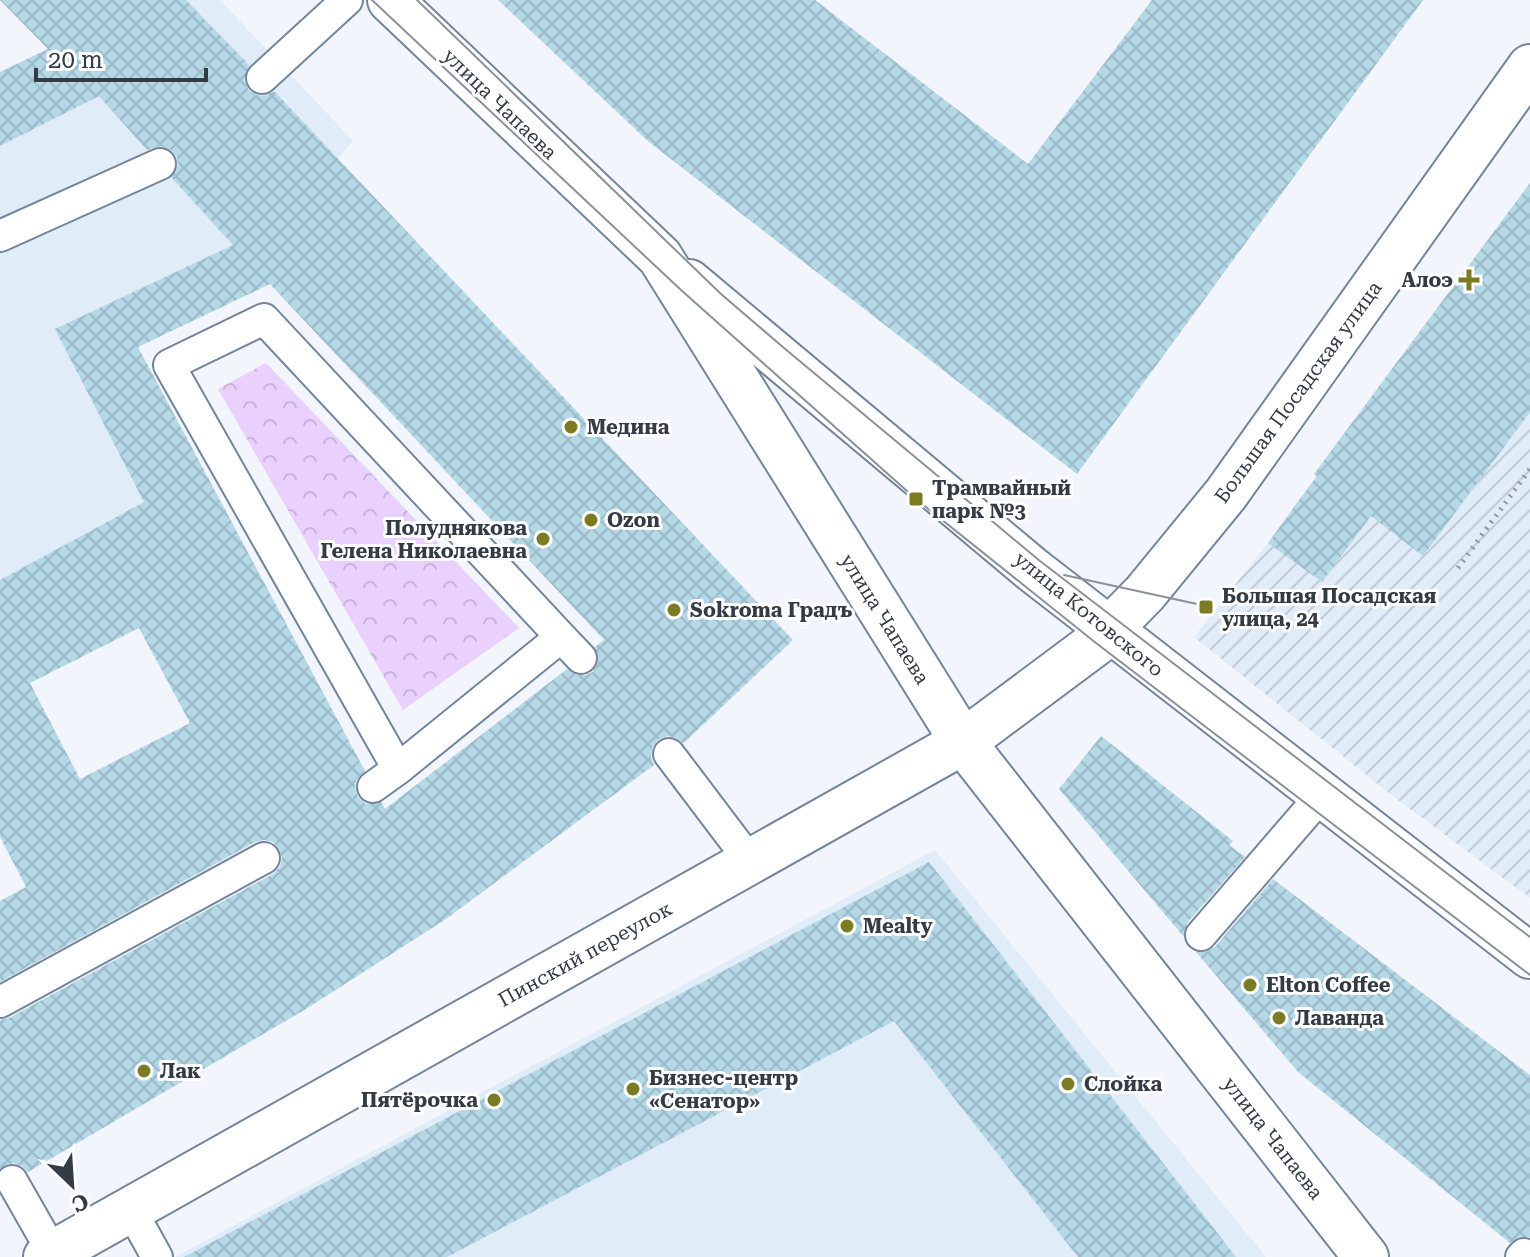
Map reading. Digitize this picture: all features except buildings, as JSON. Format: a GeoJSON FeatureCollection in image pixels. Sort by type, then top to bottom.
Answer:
{"type":"FeatureCollection","features":[{"type":"Feature","properties":{"kind":"street","name":"улица Чапаева"},"geometry":{"type":"LineString","coordinates":[[390,0],[660,257],[963,742],[1366,1257]]}},
{"type":"Feature","properties":{"kind":"street","name":"Большая Посадская улица"},"geometry":{"type":"LineString","coordinates":[[1109,630],[1145,593],[1226,494],[1530,67]]}},
{"type":"Feature","properties":{"kind":"street","name":"улица Котовского"},"geometry":{"type":"LineString","coordinates":[[660,257],[1033,570],[1530,956]]}},
{"type":"Feature","properties":{"kind":"street","name":"Пинский переулок"},"geometry":{"type":"LineString","coordinates":[[50,1255],[963,742],[1109,630]]}},
{"type":"Feature","properties":{"kind":"lane"},"geometry":{"type":"LineString","coordinates":[[262,78],[347,0]]}},
{"type":"Feature","properties":{"kind":"lane"},"geometry":{"type":"LineString","coordinates":[[0,236],[160,164]]}},
{"type":"Feature","properties":{"kind":"lane"},"geometry":{"type":"LineString","coordinates":[[373,787],[571,648],[264,319],[169,365],[398,769]]}},
{"type":"Feature","properties":{"kind":"lane"},"geometry":{"type":"LineString","coordinates":[[669,754],[750,861]]}},
{"type":"Feature","properties":{"kind":"lane"},"geometry":{"type":"LineString","coordinates":[[1201,935],[1321,796]]}},
{"type":"Feature","properties":{"kind":"lane"},"geometry":{"type":"LineString","coordinates":[[0,1002],[264,858]]}},
{"type":"Feature","properties":{"kind":"lane"},"geometry":{"type":"LineString","coordinates":[[12,1181],[50,1255]]}},
{"type":"Feature","properties":{"kind":"lane"},"geometry":{"type":"LineString","coordinates":[[131,1210],[157,1257]]}},
{"type":"Feature","properties":{"kind":"path"},"geometry":{"type":"LineString","coordinates":[[1458,568],[1530,469]]}},
{"type":"Feature","properties":{"kind":"shaded area"},"geometry":{"type":"Polygon","coordinates":[[[132,0],[220,0],[353,141],[338,158],[234,245],[56,329],[144,502],[88,532],[102,559],[0,611],[0,72],[48,49],[132,0]]]}},
{"type":"Feature","properties":{"kind":"shaded area"},"geometry":{"type":"Polygon","coordinates":[[[1530,183],[1530,898],[1390,794],[1194,637],[1268,543],[1316,476],[1314,474],[1530,183]]]}},
{"type":"Feature","properties":{"kind":"shaded area"},"geometry":{"type":"Polygon","coordinates":[[[935,850],[1266,1257],[175,1257],[935,850]]]}},
{"type":"Feature","properties":{"kind":"green space"},"geometry":{"type":"Polygon","coordinates":[[[266,363],[519,628],[403,710],[218,389],[266,363]]]}},
{"type":"Feature","properties":{"kind":"tram line"},"geometry":{"type":"LineString","coordinates":[[372,0],[681,290],[916,499],[1096,643],[1530,975]]}},
{"type":"Feature","properties":{"kind":"tram line"},"geometry":{"type":"LineString","coordinates":[[417,0],[721,294],[784,348],[1040,561],[1530,937]]}},
{"type":"Feature","properties":{"kind":"tram line"},"geometry":{"type":"LineString","coordinates":[[1064,575],[1197,604],[1214,612]]}},
{"type":"Feature","properties":{"kind":"place","name":"Алоэ"},"geometry":{"type":"Point","coordinates":[1469,280]}},
{"type":"Feature","properties":{"kind":"place","name":"Медина"},"geometry":{"type":"Point","coordinates":[571,427]}},
{"type":"Feature","properties":{"kind":"place","name":"Трамвайный парк №3"},"geometry":{"type":"Point","coordinates":[916,499]}},
{"type":"Feature","properties":{"kind":"place","name":"Ozon"},"geometry":{"type":"Point","coordinates":[591,520]}},
{"type":"Feature","properties":{"kind":"place","name":"Полуднякова Гелена Николаевна"},"geometry":{"type":"Point","coordinates":[543,539]}},
{"type":"Feature","properties":{"kind":"place","name":"Большая Посадская улица, 24"},"geometry":{"type":"Point","coordinates":[1206,607]}},
{"type":"Feature","properties":{"kind":"place","name":"Sokroma Градъ"},"geometry":{"type":"Point","coordinates":[674,610]}},
{"type":"Feature","properties":{"kind":"place","name":"Mealty"},"geometry":{"type":"Point","coordinates":[847,926]}},
{"type":"Feature","properties":{"kind":"place","name":"Elton Coffee"},"geometry":{"type":"Point","coordinates":[1250,985]}},
{"type":"Feature","properties":{"kind":"place","name":"Лаванда"},"geometry":{"type":"Point","coordinates":[1279,1018]}},
{"type":"Feature","properties":{"kind":"place","name":"Лак"},"geometry":{"type":"Point","coordinates":[144,1071]}},
{"type":"Feature","properties":{"kind":"place","name":"Слойка"},"geometry":{"type":"Point","coordinates":[1068,1084]}},
{"type":"Feature","properties":{"kind":"place","name":"Бизнес-центр «Сенатор»"},"geometry":{"type":"Point","coordinates":[633,1089]}},
{"type":"Feature","properties":{"kind":"place","name":"Пятёрочка"},"geometry":{"type":"Point","coordinates":[494,1100]}}]}
